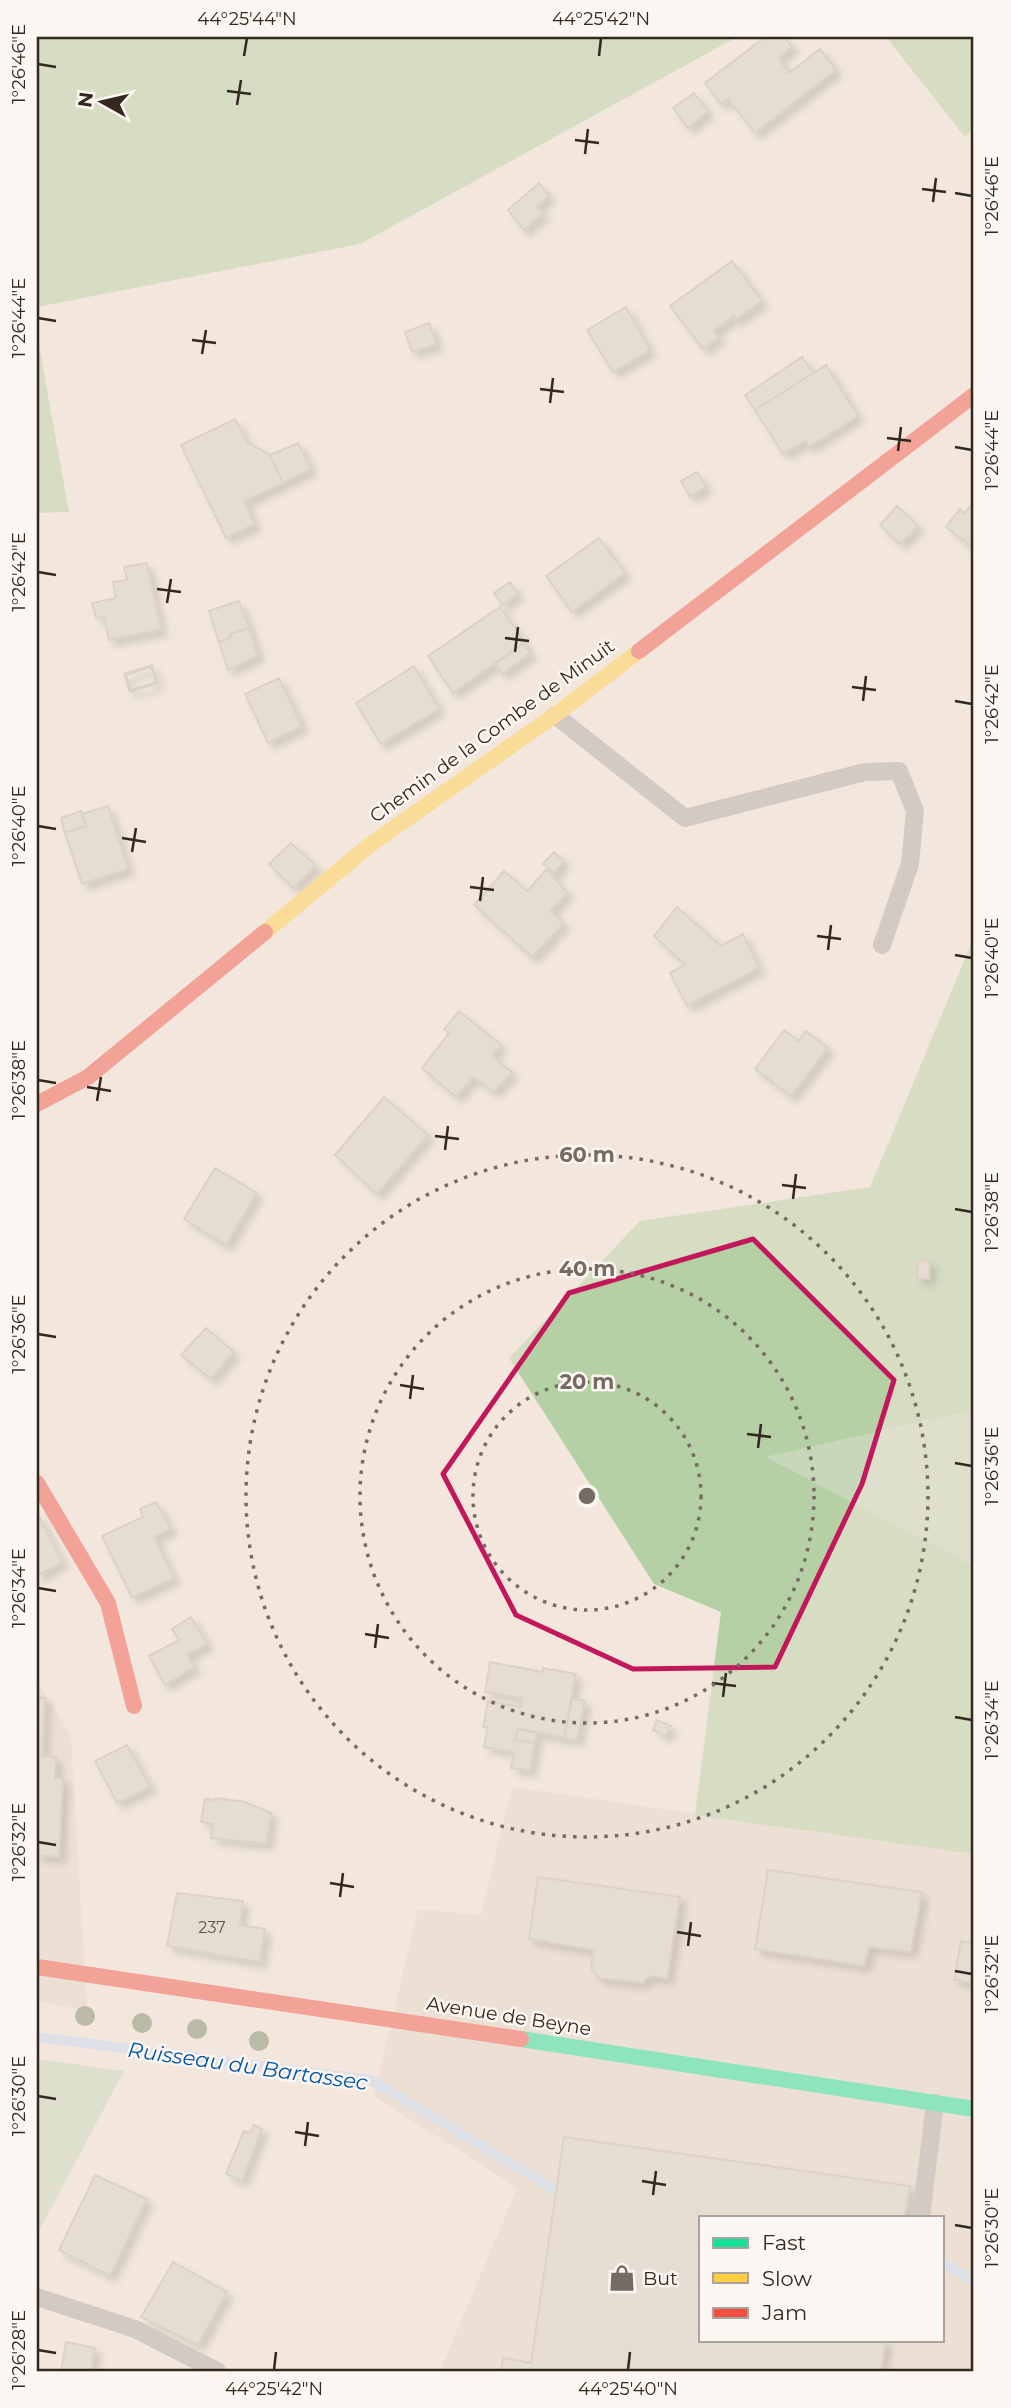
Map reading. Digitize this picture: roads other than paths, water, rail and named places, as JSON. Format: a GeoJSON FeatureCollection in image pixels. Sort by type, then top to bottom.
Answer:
{"type":"FeatureCollection","features":[{"type":"Feature","properties":{"kind":"street","name":"Chemin de la Combe de Minuit"},"geometry":{"type":"LineString","coordinates":[[37,1104],[88,1077],[371,844],[555,715],[974,395]]}},
{"type":"Feature","properties":{"kind":"street"},"geometry":{"type":"LineString","coordinates":[[37,1483],[108,1603],[134,1706]]}},
{"type":"Feature","properties":{"kind":"street","name":"Avenue de Beyne"},"geometry":{"type":"LineString","coordinates":[[37,1967],[974,2109]]}},
{"type":"Feature","properties":{"kind":"lane"},"geometry":{"type":"LineString","coordinates":[[555,715],[684,818],[865,772],[899,771],[915,811],[910,864],[882,945]]}},
{"type":"Feature","properties":{"kind":"lane"},"geometry":{"type":"LineString","coordinates":[[921,2216],[935,2102]]}},
{"type":"Feature","properties":{"kind":"lane"},"geometry":{"type":"LineString","coordinates":[[37,2297],[135,2329],[217,2371]]}},
{"type":"Feature","properties":{"kind":"waterway","name":"Ruisseau du Bartassec"},"geometry":{"type":"LineString","coordinates":[[37,2037],[371,2080],[557,2191]]}},
{"type":"Feature","properties":{"kind":"waterway","name":"Ruisseau du Bartassec"},"geometry":{"type":"LineString","coordinates":[[944,2263],[974,2282]]}},
{"type":"Feature","properties":{"kind":"place","name":"But"},"geometry":{"type":"Point","coordinates":[622,2278]}}]}
